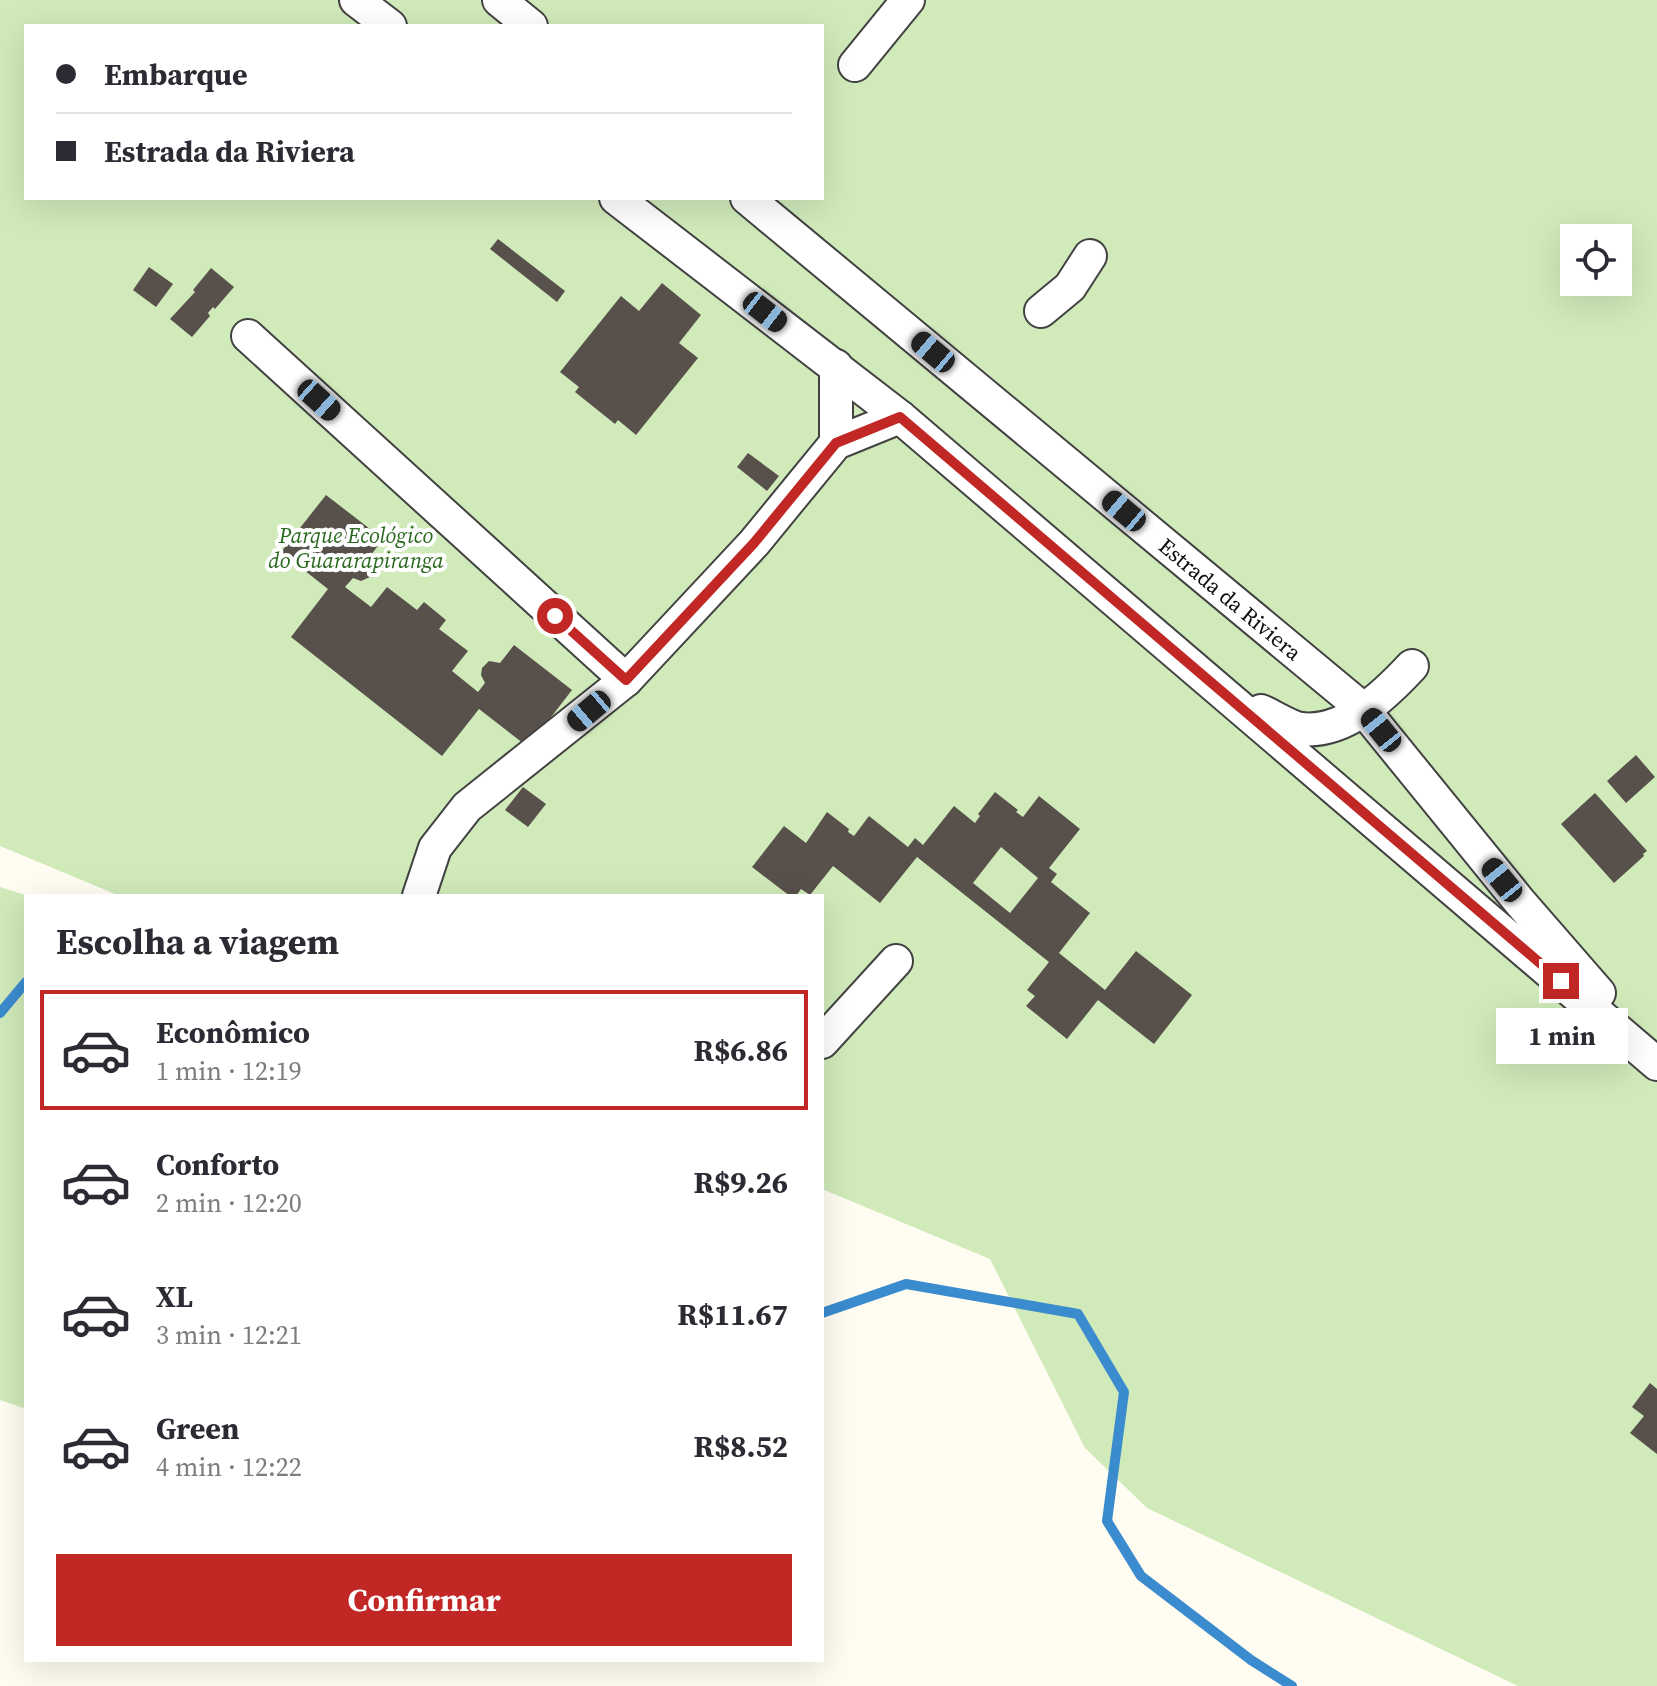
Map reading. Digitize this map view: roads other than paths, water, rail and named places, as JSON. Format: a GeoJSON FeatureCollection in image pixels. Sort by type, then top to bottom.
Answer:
{"type":"FeatureCollection","features":[{"type":"Feature","properties":{"kind":"street"},"geometry":{"type":"LineString","coordinates":[[356,0],[387,24]]}},
{"type":"Feature","properties":{"kind":"street"},"geometry":{"type":"LineString","coordinates":[[499,0],[529,24]]}},
{"type":"Feature","properties":{"kind":"street"},"geometry":{"type":"LineString","coordinates":[[855,65],[908,0]]}},
{"type":"Feature","properties":{"kind":"street","name":"Estrada da Riviera"},"geometry":{"type":"LineString","coordinates":[[619,200],[900,417],[1657,1061]]}},
{"type":"Feature","properties":{"kind":"street","name":"Estrada da Riviera"},"geometry":{"type":"LineString","coordinates":[[749,200],[1363,709],[1519,901],[1657,1061]]}},
{"type":"Feature","properties":{"kind":"street"},"geometry":{"type":"LineString","coordinates":[[1041,311],[1070,287],[1090,256]]}},
{"type":"Feature","properties":{"kind":"street"},"geometry":{"type":"LineString","coordinates":[[248,336],[626,680]]}},
{"type":"Feature","properties":{"kind":"street"},"geometry":{"type":"LineString","coordinates":[[836,366],[836,443]]}},
{"type":"Feature","properties":{"kind":"street"},"geometry":{"type":"LineString","coordinates":[[420,894],[435,848],[467,807],[626,680],[754,543],[836,443],[900,417]]}},
{"type":"Feature","properties":{"kind":"street"},"geometry":{"type":"LineString","coordinates":[[1226,694],[1300,729],[1340,723],[1389,690],[1412,666]]}},
{"type":"Feature","properties":{"kind":"street"},"geometry":{"type":"LineString","coordinates":[[824,1040],[896,961]]}},
{"type":"Feature","properties":{"kind":"waterway"},"geometry":{"type":"LineString","coordinates":[[0,1013],[24,984]]}},
{"type":"Feature","properties":{"kind":"waterway"},"geometry":{"type":"LineString","coordinates":[[824,1312],[906,1284],[1078,1314],[1124,1392],[1107,1521],[1141,1576],[1251,1660],[1292,1686]]}},
{"type":"Feature","properties":{"kind":"park label","name":"Parque Ecológico do Guararapiranga"},"geometry":{"type":"Point","coordinates":[356,548]}}]}
